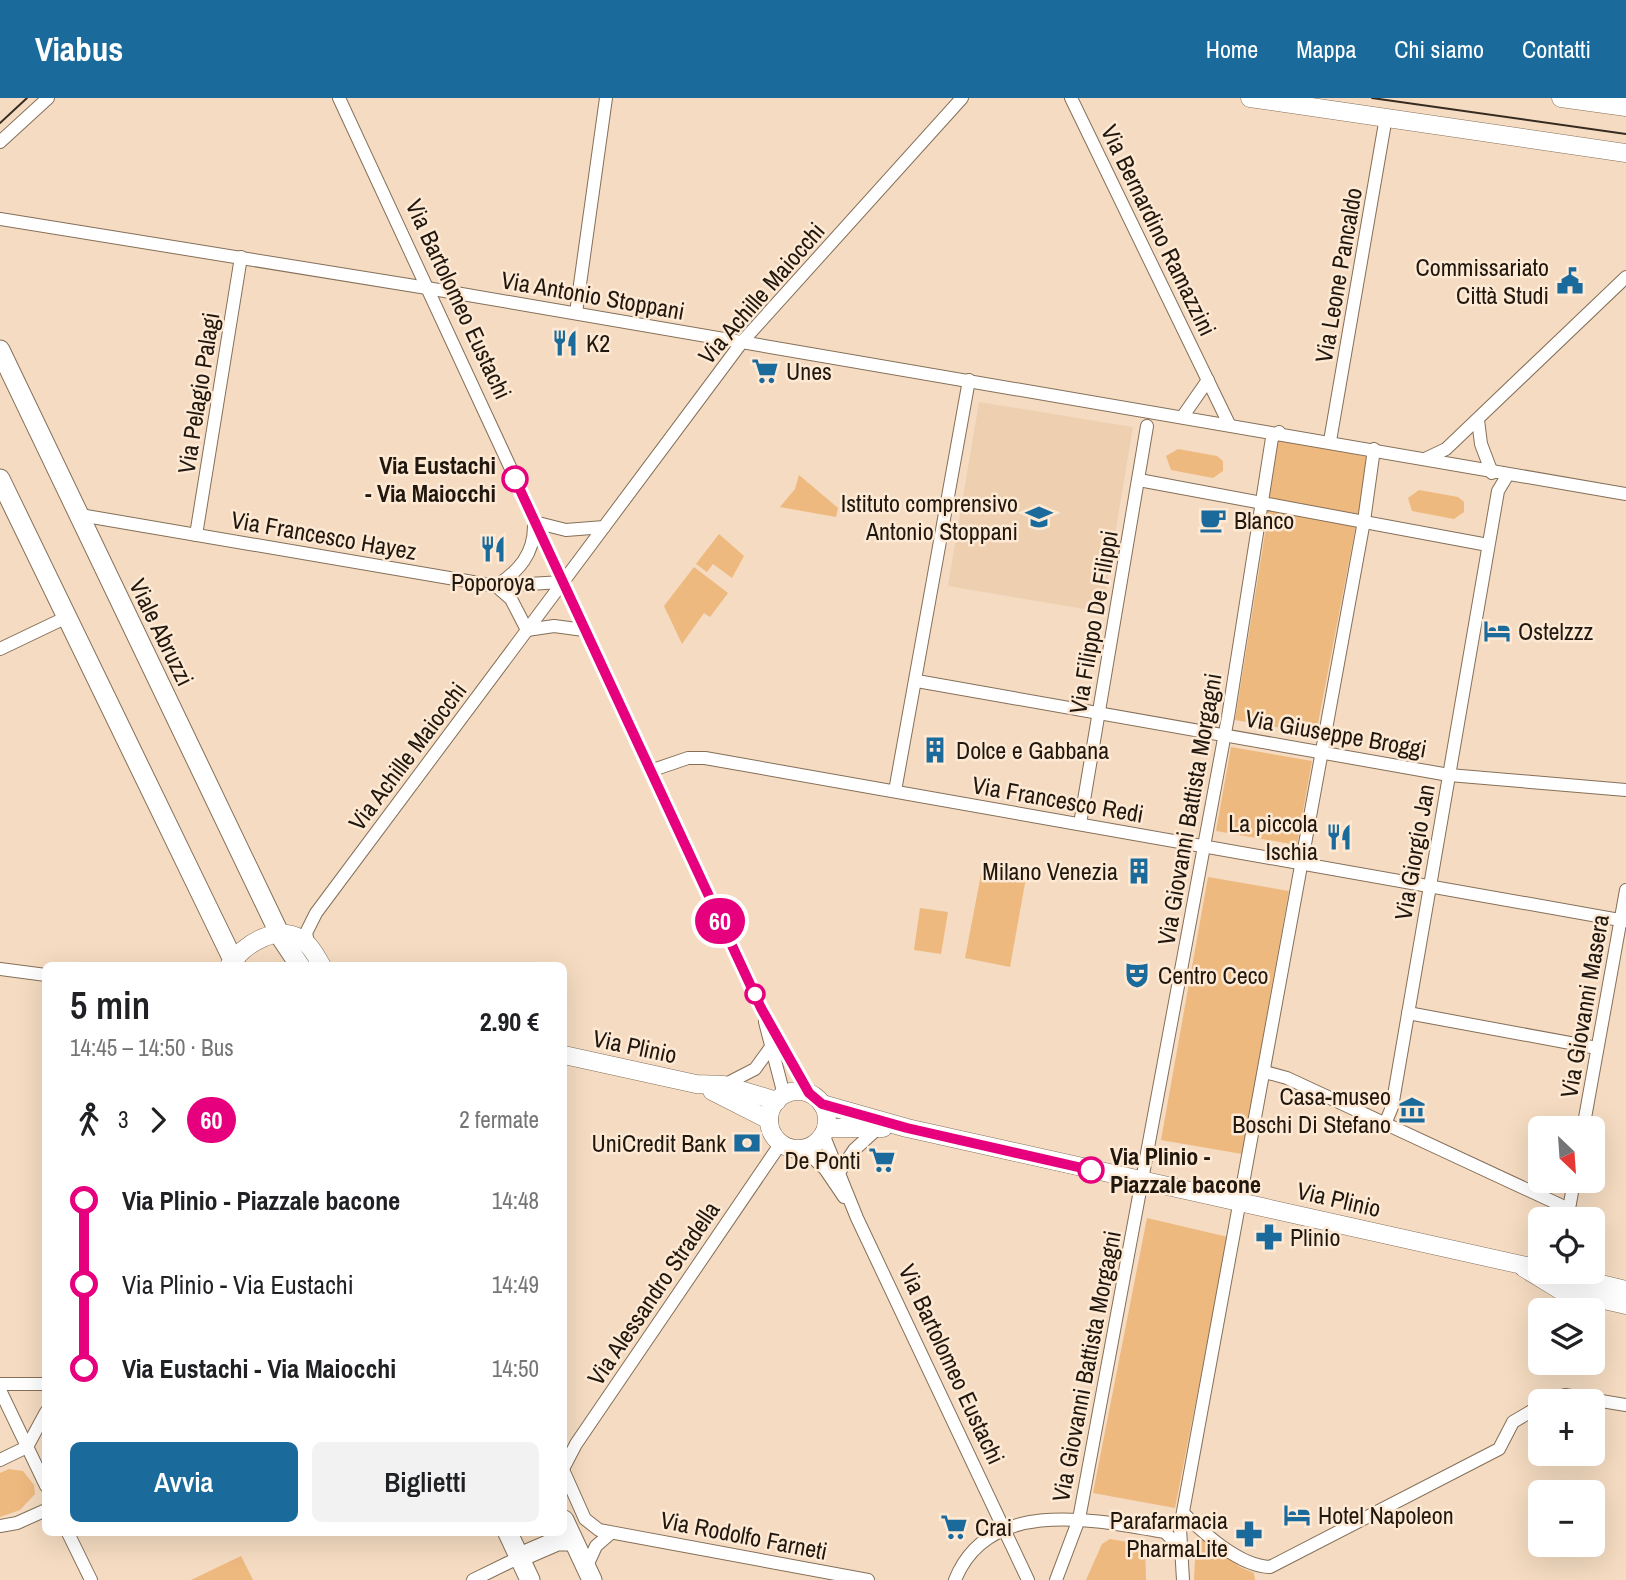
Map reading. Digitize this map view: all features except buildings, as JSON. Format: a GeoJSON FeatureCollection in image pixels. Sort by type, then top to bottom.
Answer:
{"type":"FeatureCollection","features":[{"type":"Feature","properties":{"kind":"main road","name":"Viale Abruzzi"},"geometry":{"type":"LineString","coordinates":[[0,350],[280,934],[298,962]]}},
{"type":"Feature","properties":{"kind":"main road"},"geometry":{"type":"LineString","coordinates":[[0,479],[232,962]]}},
{"type":"Feature","properties":{"kind":"main road"},"geometry":{"type":"LineString","coordinates":[[567,1527],[589,1574]]}},
{"type":"Feature","properties":{"kind":"main road"},"geometry":{"type":"LineString","coordinates":[[510,1536],[530,1580]]}},
{"type":"Feature","properties":{"kind":"main road"},"geometry":{"type":"LineString","coordinates":[[520,1557],[557,1541],[573,1541]]}},
{"type":"Feature","properties":{"kind":"street"},"geometry":{"type":"LineString","coordinates":[[0,142],[48,98]]}},
{"type":"Feature","properties":{"kind":"street","name":"Via Bartolomeo Eustachi"},"geometry":{"type":"LineString","coordinates":[[339,98],[761,1008],[827,1116],[825,1131],[857,1218],[1028,1580]]}},
{"type":"Feature","properties":{"kind":"street"},"geometry":{"type":"LineString","coordinates":[[576,313],[606,98]]}},
{"type":"Feature","properties":{"kind":"street","name":"Via Achille Maiocchi"},"geometry":{"type":"LineString","coordinates":[[310,947],[306,933],[309,923],[742,342],[962,98]]}},
{"type":"Feature","properties":{"kind":"street","name":"Via Bernardino Ramazzini"},"geometry":{"type":"LineString","coordinates":[[1071,98],[1229,424]]}},
{"type":"Feature","properties":{"kind":"street"},"geometry":{"type":"LineString","coordinates":[[1250,98],[1626,153]]}},
{"type":"Feature","properties":{"kind":"street"},"geometry":{"type":"LineString","coordinates":[[1561,98],[1626,107]]}},
{"type":"Feature","properties":{"kind":"street","name":"Via Leone Pancaldo"},"geometry":{"type":"LineString","coordinates":[[1330,441],[1387,117]]}},
{"type":"Feature","properties":{"kind":"street","name":"Via Antonio Stoppani"},"geometry":{"type":"LineString","coordinates":[[0,219],[576,313],[1279,432],[1507,476],[1626,494]]}},
{"type":"Feature","properties":{"kind":"street","name":"Via Pelagio Palagi"},"geometry":{"type":"LineString","coordinates":[[196,535],[241,257]]}},
{"type":"Feature","properties":{"kind":"street"},"geometry":{"type":"LineString","coordinates":[[1425,459],[1446,449],[1626,277]]}},
{"type":"Feature","properties":{"kind":"street"},"geometry":{"type":"LineString","coordinates":[[895,792],[969,380]]}},
{"type":"Feature","properties":{"kind":"street"},"geometry":{"type":"LineString","coordinates":[[1183,416],[1208,380]]}},
{"type":"Feature","properties":{"kind":"street"},"geometry":{"type":"LineString","coordinates":[[1478,420],[1481,444],[1492,473]]}},
{"type":"Feature","properties":{"kind":"street","name":"Via Filippo De Filippi"},"geometry":{"type":"LineString","coordinates":[[1080,824],[1147,426]]}},
{"type":"Feature","properties":{"kind":"street","name":"Via Giovanni Battista Morgagni"},"geometry":{"type":"LineString","coordinates":[[1056,1580],[1079,1519],[1205,845],[1272,438],[1279,432]]}},
{"type":"Feature","properties":{"kind":"street"},"geometry":{"type":"LineString","coordinates":[[1182,1580],[1180,1528],[1303,862],[1363,528],[1374,449]]}},
{"type":"Feature","properties":{"kind":"street","name":"Via Giorgio Jan"},"geometry":{"type":"LineString","coordinates":[[1385,1124],[1392,1107],[1498,491],[1507,476]]}},
{"type":"Feature","properties":{"kind":"street"},"geometry":{"type":"LineString","coordinates":[[1139,480],[1262,502],[1363,528],[1488,545]]}},
{"type":"Feature","properties":{"kind":"street","name":"Via Francesco Hayez"},"geometry":{"type":"LineString","coordinates":[[80,515],[496,586],[562,582]]}},
{"type":"Feature","properties":{"kind":"street"},"geometry":{"type":"LineString","coordinates":[[584,630],[554,626],[527,631],[511,599],[496,586],[518,569],[529,554],[534,522],[566,530],[604,527]]}},
{"type":"Feature","properties":{"kind":"street"},"geometry":{"type":"LineString","coordinates":[[0,649],[67,617]]}},
{"type":"Feature","properties":{"kind":"street","name":"Via Giuseppe Broggi"},"geometry":{"type":"LineString","coordinates":[[917,681],[1449,775],[1626,790]]}},
{"type":"Feature","properties":{"kind":"street","name":"Via Francesco Redi"},"geometry":{"type":"LineString","coordinates":[[650,771],[688,758],[705,758],[1623,920]]}},
{"type":"Feature","properties":{"kind":"street","name":"Via Giovanni Masera"},"geometry":{"type":"LineString","coordinates":[[1585,1116],[1623,920],[1626,890]]}},
{"type":"Feature","properties":{"kind":"street"},"geometry":{"type":"LineString","coordinates":[[235,962],[253,942],[280,934],[296,936],[310,947],[319,962]]}},
{"type":"Feature","properties":{"kind":"street"},"geometry":{"type":"LineString","coordinates":[[0,970],[42,975]]}},
{"type":"Feature","properties":{"kind":"street","name":"Via Bartolomeo Eustachi"},"geometry":{"type":"LineString","coordinates":[[761,1008],[780,1098]]}},
{"type":"Feature","properties":{"kind":"street"},"geometry":{"type":"LineString","coordinates":[[1408,1013],[1597,1048]]}},
{"type":"Feature","properties":{"kind":"street"},"geometry":{"type":"LineString","coordinates":[[724,1085],[755,1069],[771,1047]]}},
{"type":"Feature","properties":{"kind":"street","name":"Via Plinio"},"geometry":{"type":"LineString","coordinates":[[567,1056],[696,1084],[724,1085],[780,1098]]}},
{"type":"Feature","properties":{"kind":"street"},"geometry":{"type":"LineString","coordinates":[[1265,1072],[1287,1078],[1385,1124],[1552,1207]]}},
{"type":"Feature","properties":{"kind":"street","name":"Via Plinio"},"geometry":{"type":"LineString","coordinates":[[696,1084],[769,1120]]}},
{"type":"Feature","properties":{"kind":"street"},"geometry":{"type":"LineString","coordinates":[[781,1143],[772,1132],[769,1120],[780,1098],[796,1091],[816,1099]]}},
{"type":"Feature","properties":{"kind":"street","name":"Via Plinio"},"geometry":{"type":"LineString","coordinates":[[816,1099],[907,1128],[1528,1267]]}},
{"type":"Feature","properties":{"kind":"street"},"geometry":{"type":"LineString","coordinates":[[840,1171],[854,1150],[879,1128]]}},
{"type":"Feature","properties":{"kind":"street","name":"Via Plinio"},"geometry":{"type":"LineString","coordinates":[[825,1131],[907,1128]]}},
{"type":"Feature","properties":{"kind":"street"},"geometry":{"type":"LineString","coordinates":[[802,1149],[817,1142],[825,1131]]}},
{"type":"Feature","properties":{"kind":"street","name":"Via Bartolomeo Eustachi"},"geometry":{"type":"LineString","coordinates":[[781,1143],[802,1149],[825,1169],[857,1218]]}},
{"type":"Feature","properties":{"kind":"street","name":"Via Alessandro Stradella"},"geometry":{"type":"LineString","coordinates":[[569,1448],[781,1143]]}},
{"type":"Feature","properties":{"kind":"street","name":"Via Plinio"},"geometry":{"type":"LineString","coordinates":[[1554,1284],[1560,1290],[1626,1305]]}},
{"type":"Feature","properties":{"kind":"street","name":"Via Plinio"},"geometry":{"type":"LineString","coordinates":[[1597,1284],[1626,1291]]}},
{"type":"Feature","properties":{"kind":"street","name":"Via Plinio"},"geometry":{"type":"LineString","coordinates":[[1597,1284],[1626,1291]]}},
{"type":"Feature","properties":{"kind":"street"},"geometry":{"type":"LineString","coordinates":[[0,1384],[42,1384]]}},
{"type":"Feature","properties":{"kind":"street"},"geometry":{"type":"LineString","coordinates":[[0,1390],[42,1478]]}},
{"type":"Feature","properties":{"kind":"street"},"geometry":{"type":"LineString","coordinates":[[1605,1402],[1626,1405]]}},
{"type":"Feature","properties":{"kind":"street"},"geometry":{"type":"LineString","coordinates":[[1183,1514],[1244,1560],[1259,1567],[1279,1564],[1499,1449],[1513,1422],[1528,1413]]}},
{"type":"Feature","properties":{"kind":"street"},"geometry":{"type":"LineString","coordinates":[[0,1460],[27,1447],[42,1419]]}},
{"type":"Feature","properties":{"kind":"street","name":"Via Rodolfo Farneti"},"geometry":{"type":"LineString","coordinates":[[567,1478],[585,1519],[593,1527],[611,1533],[868,1580]]}},
{"type":"Feature","properties":{"kind":"street"},"geometry":{"type":"LineString","coordinates":[[0,1526],[17,1523],[42,1512]]}},
{"type":"Feature","properties":{"kind":"street"},"geometry":{"type":"LineString","coordinates":[[955,1580],[962,1562],[972,1549],[1003,1531],[1054,1518],[1079,1519],[1165,1532],[1179,1547]]}},
{"type":"Feature","properties":{"kind":"street"},"geometry":{"type":"LineString","coordinates":[[589,1574],[596,1546],[611,1533]]}},
{"type":"Feature","properties":{"kind":"street"},"geometry":{"type":"LineString","coordinates":[[69,1536],[91,1580]]}},
{"type":"Feature","properties":{"kind":"street"},"geometry":{"type":"LineString","coordinates":[[473,1580],[520,1557]]}},
{"type":"Feature","properties":{"kind":"shaded area","name":"Istituto comprensivo Antonio Stoppani"},"geometry":{"type":"Polygon","coordinates":[[[979,402],[1133,427],[1102,612],[948,586],[979,402]]]}},
{"type":"Feature","properties":{"kind":"shaded area"},"geometry":{"type":"Polygon","coordinates":[[[1277,440],[1369,457],[1316,734],[1235,720],[1267,521],[1264,519],[1277,440]]]}},
{"type":"Feature","properties":{"kind":"shaded area"},"geometry":{"type":"Polygon","coordinates":[[[1178,449],[1217,456],[1223,461],[1223,471],[1213,478],[1171,470],[1166,456],[1178,449]]]}},
{"type":"Feature","properties":{"kind":"shaded area"},"geometry":{"type":"Polygon","coordinates":[[[799,475],[838,508],[836,517],[780,507],[795,489],[799,475]]]}},
{"type":"Feature","properties":{"kind":"shaded area"},"geometry":{"type":"Polygon","coordinates":[[[1419,490],[1458,497],[1464,502],[1464,512],[1454,519],[1412,511],[1408,498],[1419,490]]]}},
{"type":"Feature","properties":{"kind":"shaded area"},"geometry":{"type":"Polygon","coordinates":[[[719,534],[744,556],[732,578],[713,564],[707,572],[696,564],[719,534]]]}},
{"type":"Feature","properties":{"kind":"shaded area"},"geometry":{"type":"Polygon","coordinates":[[[694,567],[728,593],[710,617],[704,613],[682,644],[664,606],[694,567]]]}},
{"type":"Feature","properties":{"kind":"shaded area"},"geometry":{"type":"Polygon","coordinates":[[[1231,747],[1312,761],[1297,845],[1216,831],[1231,747]]]}},
{"type":"Feature","properties":{"kind":"shaded area"},"geometry":{"type":"Polygon","coordinates":[[[983,864],[1027,872],[1010,967],[965,958],[983,864]]]}},
{"type":"Feature","properties":{"kind":"shaded area"},"geometry":{"type":"Polygon","coordinates":[[[1208,877],[1289,891],[1242,1154],[1161,1140],[1208,877]]]}},
{"type":"Feature","properties":{"kind":"shaded area"},"geometry":{"type":"Polygon","coordinates":[[[920,908],[948,912],[941,954],[914,950],[920,908]]]}},
{"type":"Feature","properties":{"kind":"shaded area"},"geometry":{"type":"Polygon","coordinates":[[[1147,1218],[1228,1237],[1175,1508],[1093,1493],[1147,1218]]]}},
{"type":"Feature","properties":{"kind":"shaded area"},"geometry":{"type":"Polygon","coordinates":[[[9,1469],[23,1471],[34,1485],[35,1494],[20,1510],[0,1517],[0,1473],[9,1469]]]}},
{"type":"Feature","properties":{"kind":"shaded area"},"geometry":{"type":"Polygon","coordinates":[[[1200,1537],[1240,1567],[1254,1573],[1255,1580],[1194,1580],[1196,1540],[1200,1537]]]}},
{"type":"Feature","properties":{"kind":"shaded area"},"geometry":{"type":"Polygon","coordinates":[[[1110,1539],[1145,1545],[1146,1580],[1086,1580],[1102,1544],[1110,1539]]]}},
{"type":"Feature","properties":{"kind":"shaded area"},"geometry":{"type":"Polygon","coordinates":[[[241,1556],[253,1580],[191,1580],[241,1556]]]}},
{"type":"Feature","properties":{"kind":"tram line"},"geometry":{"type":"LineString","coordinates":[[0,123],[27,98]]}},
{"type":"Feature","properties":{"kind":"tram line"},"geometry":{"type":"LineString","coordinates":[[1372,98],[1626,134]]}},
{"type":"Feature","properties":{"kind":"bus line","name":"60"},"geometry":{"type":"LineString","coordinates":[[515,479],[761,1008],[809,1093],[822,1104],[907,1128],[1091,1170]]}},
{"type":"Feature","properties":{"kind":"place","name":"Commissariato Città Studi"},"geometry":{"type":"Point","coordinates":[1570,281]}},
{"type":"Feature","properties":{"kind":"place","name":"K2"},"geometry":{"type":"Point","coordinates":[565,343]}},
{"type":"Feature","properties":{"kind":"place","name":"Unes"},"geometry":{"type":"Point","coordinates":[765,371]}},
{"type":"Feature","properties":{"kind":"place","name":"Via Eustachi - Via Maiocchi"},"geometry":{"type":"Point","coordinates":[515,479]}},
{"type":"Feature","properties":{"kind":"place","name":"Istituto comprensivo Antonio Stoppani"},"geometry":{"type":"Point","coordinates":[1039,517]}},
{"type":"Feature","properties":{"kind":"place","name":"Blanco"},"geometry":{"type":"Point","coordinates":[1213,520]}},
{"type":"Feature","properties":{"kind":"place","name":"Poporoya"},"geometry":{"type":"Point","coordinates":[493,549]}},
{"type":"Feature","properties":{"kind":"place","name":"Ostelzzz"},"geometry":{"type":"Point","coordinates":[1497,631]}},
{"type":"Feature","properties":{"kind":"place","name":"Dolce e Gabbana"},"geometry":{"type":"Point","coordinates":[935,750]}},
{"type":"Feature","properties":{"kind":"place","name":"La piccola Ischia"},"geometry":{"type":"Point","coordinates":[1339,837]}},
{"type":"Feature","properties":{"kind":"place","name":"Milano Venezia"},"geometry":{"type":"Point","coordinates":[1139,871]}},
{"type":"Feature","properties":{"kind":"place","name":"Centro Ceco"},"geometry":{"type":"Point","coordinates":[1137,975]}},
{"type":"Feature","properties":{"kind":"place","name":"Casa-museo Boschi Di Stefano"},"geometry":{"type":"Point","coordinates":[1412,1110]}},
{"type":"Feature","properties":{"kind":"place","name":"UniCredit Bank"},"geometry":{"type":"Point","coordinates":[747,1143]}},
{"type":"Feature","properties":{"kind":"place","name":"De Ponti"},"geometry":{"type":"Point","coordinates":[882,1160]}},
{"type":"Feature","properties":{"kind":"place","name":"Via Plinio - Piazzale bacone"},"geometry":{"type":"Point","coordinates":[1091,1170]}},
{"type":"Feature","properties":{"kind":"place","name":"Plinio"},"geometry":{"type":"Point","coordinates":[1269,1237]}},
{"type":"Feature","properties":{"kind":"place","name":"Hotel Napoleon"},"geometry":{"type":"Point","coordinates":[1297,1515]}},
{"type":"Feature","properties":{"kind":"place","name":"Crai"},"geometry":{"type":"Point","coordinates":[954,1527]}},
{"type":"Feature","properties":{"kind":"place","name":"Parafarmacia PharmaLite"},"geometry":{"type":"Point","coordinates":[1249,1534]}}]}
